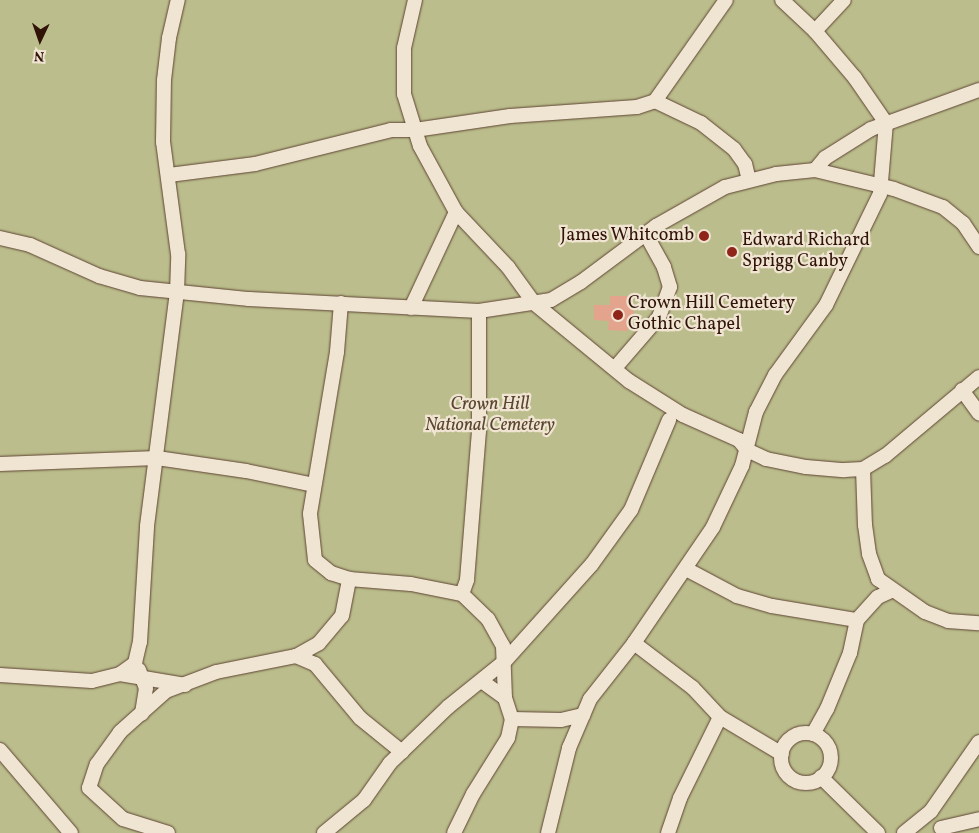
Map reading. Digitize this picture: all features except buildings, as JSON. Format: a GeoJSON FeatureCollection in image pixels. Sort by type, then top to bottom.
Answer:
{"type":"FeatureCollection","features":[{"type":"Feature","properties":{"kind":"lane"},"geometry":{"type":"LineString","coordinates":[[120,674],[135,662],[140,642],[148,526],[177,292],[178,254],[164,142],[164,80],[169,38],[178,0]]}},
{"type":"Feature","properties":{"kind":"lane"},"geometry":{"type":"LineString","coordinates":[[415,0],[404,48],[404,94],[415,130],[456,212],[508,267],[534,303],[614,368],[664,403],[683,415],[739,440],[747,450],[766,459],[806,467],[863,469],[885,456],[979,377]]}},
{"type":"Feature","properties":{"kind":"lane"},"geometry":{"type":"LineString","coordinates":[[169,175],[247,165],[391,130],[415,130],[510,116],[637,107],[655,101],[726,0]]}},
{"type":"Feature","properties":{"kind":"lane"},"geometry":{"type":"LineString","coordinates":[[548,833],[574,737],[590,698],[634,643],[686,569],[727,503],[747,450],[756,412],[775,375],[826,305],[845,262],[875,207],[881,185],[886,123],[854,78],[815,31],[782,0]]}},
{"type":"Feature","properties":{"kind":"lane"},"geometry":{"type":"LineString","coordinates":[[815,31],[844,0]]}},
{"type":"Feature","properties":{"kind":"lane"},"geometry":{"type":"LineString","coordinates":[[815,170],[826,158],[871,129],[979,90]]}},
{"type":"Feature","properties":{"kind":"lane"},"geometry":{"type":"LineString","coordinates":[[655,101],[701,123],[734,149],[745,164],[749,180]]}},
{"type":"Feature","properties":{"kind":"lane"},"geometry":{"type":"LineString","coordinates":[[0,238],[30,245],[99,276],[140,288],[341,304],[479,311],[551,300],[581,282],[611,257],[700,200],[725,187],[749,180],[815,170],[881,185],[942,208],[963,223],[979,247]]}},
{"type":"Feature","properties":{"kind":"lane"},"geometry":{"type":"LineString","coordinates":[[411,308],[456,212]]}},
{"type":"Feature","properties":{"kind":"lane"},"geometry":{"type":"LineString","coordinates":[[614,368],[659,317],[670,287],[664,267],[646,235]]}},
{"type":"Feature","properties":{"kind":"lane"},"geometry":{"type":"LineString","coordinates":[[341,304],[337,352],[310,514],[315,560],[331,573],[349,579],[411,584],[462,594],[488,619],[510,647]]}},
{"type":"Feature","properties":{"kind":"lane"},"geometry":{"type":"LineString","coordinates":[[462,594],[466,580],[479,431],[479,311]]}},
{"type":"Feature","properties":{"kind":"lane"},"geometry":{"type":"LineString","coordinates":[[962,390],[979,413]]}},
{"type":"Feature","properties":{"kind":"lane"},"geometry":{"type":"LineString","coordinates":[[454,833],[472,794],[508,738],[512,719],[505,698],[505,661],[510,647],[592,564],[631,510],[669,420],[664,403]]}},
{"type":"Feature","properties":{"kind":"lane"},"geometry":{"type":"LineString","coordinates":[[669,420],[683,415]]}},
{"type":"Feature","properties":{"kind":"lane"},"geometry":{"type":"LineString","coordinates":[[0,464],[157,458],[246,471],[314,486]]}},
{"type":"Feature","properties":{"kind":"lane"},"geometry":{"type":"LineString","coordinates":[[863,469],[865,525],[870,554],[878,578],[878,597]]}},
{"type":"Feature","properties":{"kind":"lane"},"geometry":{"type":"LineString","coordinates":[[686,569],[736,596],[763,604],[857,620]]}},
{"type":"Feature","properties":{"kind":"lane"},"geometry":{"type":"LineString","coordinates":[[878,578],[891,590],[925,612],[948,621],[979,623]]}},
{"type":"Feature","properties":{"kind":"lane"},"geometry":{"type":"LineString","coordinates":[[131,833],[123,819],[89,788],[97,764],[120,732],[166,691],[216,672],[296,656],[319,643],[342,616],[349,579]]}},
{"type":"Feature","properties":{"kind":"lane"},"geometry":{"type":"LineString","coordinates":[[813,734],[827,709],[850,653],[857,620],[878,597],[891,590]]}},
{"type":"Feature","properties":{"kind":"lane"},"geometry":{"type":"LineString","coordinates":[[315,664],[319,643]]}},
{"type":"Feature","properties":{"kind":"lane"},"geometry":{"type":"LineString","coordinates":[[634,643],[693,688],[720,717],[782,754]]}},
{"type":"Feature","properties":{"kind":"lane"},"geometry":{"type":"LineString","coordinates":[[296,656],[315,664],[360,718],[386,742],[402,752]]}},
{"type":"Feature","properties":{"kind":"lane"},"geometry":{"type":"LineString","coordinates":[[324,833],[337,828],[364,800],[402,752],[448,707],[483,682],[505,661]]}},
{"type":"Feature","properties":{"kind":"lane"},"geometry":{"type":"LineString","coordinates":[[135,662],[146,688],[142,714]]}},
{"type":"Feature","properties":{"kind":"lane"},"geometry":{"type":"LineString","coordinates":[[0,675],[92,681],[120,674],[142,675],[185,685]]}},
{"type":"Feature","properties":{"kind":"lane"},"geometry":{"type":"LineString","coordinates":[[483,682],[505,698]]}},
{"type":"Feature","properties":{"kind":"lane"},"geometry":{"type":"LineString","coordinates":[[512,719],[561,720],[584,714]]}},
{"type":"Feature","properties":{"kind":"lane"},"geometry":{"type":"LineString","coordinates":[[668,833],[680,798],[720,717]]}},
{"type":"Feature","properties":{"kind":"lane"},"geometry":{"type":"LineString","coordinates":[[561,720],[574,737]]}},
{"type":"Feature","properties":{"kind":"lane"},"geometry":{"type":"LineString","coordinates":[[813,734],[824,740],[831,752],[827,771],[821,778],[808,782],[792,778],[786,771],[782,754],[791,738],[813,734]]}},
{"type":"Feature","properties":{"kind":"lane"},"geometry":{"type":"LineString","coordinates":[[904,833],[932,811],[979,742]]}},
{"type":"Feature","properties":{"kind":"lane"},"geometry":{"type":"LineString","coordinates":[[0,751],[71,833]]}},
{"type":"Feature","properties":{"kind":"lane"},"geometry":{"type":"LineString","coordinates":[[821,778],[878,833]]}},
{"type":"Feature","properties":{"kind":"lane"},"geometry":{"type":"LineString","coordinates":[[932,811],[941,830],[979,819]]}},
{"type":"Feature","properties":{"kind":"lane"},"geometry":{"type":"LineString","coordinates":[[123,819],[162,832]]}},
{"type":"Feature","properties":{"kind":"green space","name":"Crown Hill National Cemetery"},"geometry":{"type":"Polygon","coordinates":[[[0,0],[979,0],[979,833],[0,833],[0,0]]]}},
{"type":"Feature","properties":{"kind":"place","name":"James Whitcomb"},"geometry":{"type":"Point","coordinates":[704,236]}},
{"type":"Feature","properties":{"kind":"place","name":"Edward Richard Sprigg Canby"},"geometry":{"type":"Point","coordinates":[732,252]}},
{"type":"Feature","properties":{"kind":"place","name":"Crown Hill Cemetery Gothic Chapel"},"geometry":{"type":"Point","coordinates":[618,315]}}]}
